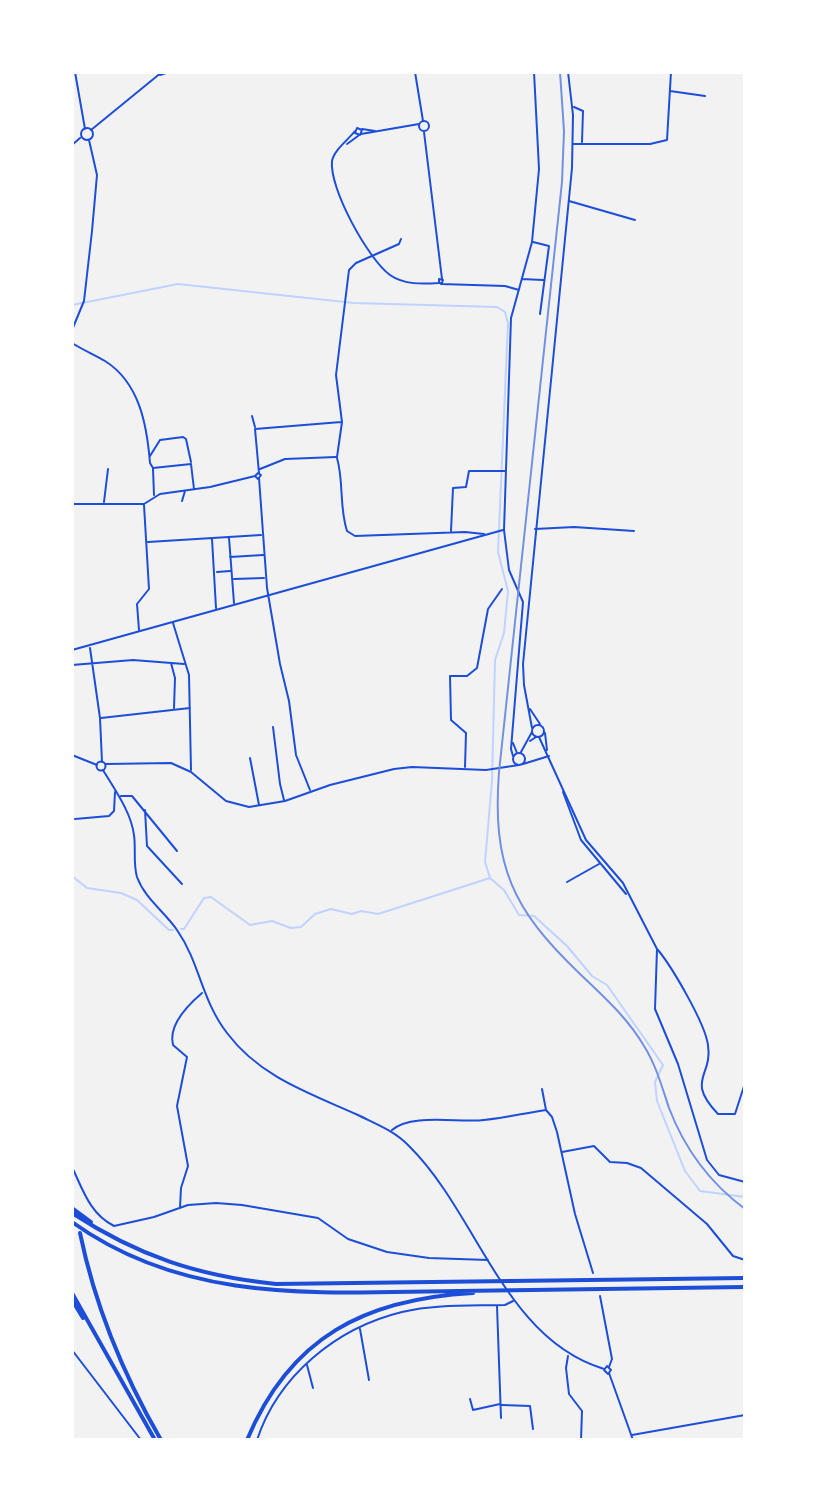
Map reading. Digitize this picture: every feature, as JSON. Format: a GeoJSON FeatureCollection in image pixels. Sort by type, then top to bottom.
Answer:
{"type":"FeatureCollection","features":[{"type":"Feature","properties":{"kind":"highway"},"geometry":{"type":"LineString","coordinates":[[72,1207],[101,1232],[159,1260],[222,1277],[276,1284],[745,1278]]}},
{"type":"Feature","properties":{"kind":"highway"},"geometry":{"type":"LineString","coordinates":[[72,1222],[106,1244],[157,1267],[219,1284],[281,1291],[745,1287]]}},
{"type":"Feature","properties":{"kind":"highway"},"geometry":{"type":"LineString","coordinates":[[80,1233],[94,1288],[114,1344],[161,1440]]}},
{"type":"Feature","properties":{"kind":"highway"},"geometry":{"type":"LineString","coordinates":[[247,1440],[266,1399],[285,1373],[300,1356],[340,1326],[372,1311],[411,1299],[503,1290]]}},
{"type":"Feature","properties":{"kind":"highway"},"geometry":{"type":"LineString","coordinates":[[72,1293],[155,1440]]}},
{"type":"Feature","properties":{"kind":"highway"},"geometry":{"type":"LineString","coordinates":[[72,1300],[98,1340]]}},
{"type":"Feature","properties":{"kind":"street"},"geometry":{"type":"LineString","coordinates":[[75,72],[85,129]]}},
{"type":"Feature","properties":{"kind":"street"},"geometry":{"type":"LineString","coordinates":[[85,129],[91,130],[162,72]]}},
{"type":"Feature","properties":{"kind":"street"},"geometry":{"type":"LineString","coordinates":[[156,78],[169,72]]}},
{"type":"Feature","properties":{"kind":"street"},"geometry":{"type":"LineString","coordinates":[[176,72],[182,72]]}},
{"type":"Feature","properties":{"kind":"street"},"geometry":{"type":"LineString","coordinates":[[408,127],[422,131],[429,127],[423,121],[415,72]]}},
{"type":"Feature","properties":{"kind":"street"},"geometry":{"type":"LineString","coordinates":[[513,758],[523,602],[509,570],[503,530],[511,318],[532,242],[539,169],[534,72]]}},
{"type":"Feature","properties":{"kind":"street"},"geometry":{"type":"LineString","coordinates":[[508,766],[526,747],[532,730],[523,664],[569,201],[573,107],[568,72]]}},
{"type":"Feature","properties":{"kind":"street"},"geometry":{"type":"LineString","coordinates":[[573,144],[618,146],[662,143],[669,134],[671,72]]}},
{"type":"Feature","properties":{"kind":"street"},"geometry":{"type":"LineString","coordinates":[[669,91],[705,96]]}},
{"type":"Feature","properties":{"kind":"street"},"geometry":{"type":"LineString","coordinates":[[573,107],[583,111],[582,144]]}},
{"type":"Feature","properties":{"kind":"street"},"geometry":{"type":"LineString","coordinates":[[342,146],[360,135],[408,127],[423,121]]}},
{"type":"Feature","properties":{"kind":"street"},"geometry":{"type":"LineString","coordinates":[[419,124],[440,281]]}},
{"type":"Feature","properties":{"kind":"street"},"geometry":{"type":"LineString","coordinates":[[376,131],[357,128],[334,154],[332,161],[334,181],[343,206],[374,256],[392,276],[404,282],[440,281],[519,290]]}},
{"type":"Feature","properties":{"kind":"street"},"geometry":{"type":"LineString","coordinates":[[81,138],[81,132],[85,129]]}},
{"type":"Feature","properties":{"kind":"street"},"geometry":{"type":"LineString","coordinates":[[360,135],[361,129]]}},
{"type":"Feature","properties":{"kind":"street"},"geometry":{"type":"LineString","coordinates":[[72,330],[83,303],[97,175],[89,140],[91,130]]}},
{"type":"Feature","properties":{"kind":"street"},"geometry":{"type":"LineString","coordinates":[[355,131],[360,135]]}},
{"type":"Feature","properties":{"kind":"street"},"geometry":{"type":"LineString","coordinates":[[81,138],[89,140]]}},
{"type":"Feature","properties":{"kind":"street"},"geometry":{"type":"LineString","coordinates":[[72,145],[81,138]]}},
{"type":"Feature","properties":{"kind":"street"},"geometry":{"type":"LineString","coordinates":[[569,201],[635,220]]}},
{"type":"Feature","properties":{"kind":"street"},"geometry":{"type":"LineString","coordinates":[[401,239],[399,244],[351,266],[336,375],[342,422],[337,457],[342,474],[342,517],[347,531],[355,536],[451,532],[480,532],[485,535]]}},
{"type":"Feature","properties":{"kind":"street"},"geometry":{"type":"LineString","coordinates":[[532,242],[549,246],[540,314]]}},
{"type":"Feature","properties":{"kind":"street"},"geometry":{"type":"LineString","coordinates":[[522,279],[544,281]]}},
{"type":"Feature","properties":{"kind":"street"},"geometry":{"type":"LineString","coordinates":[[72,343],[106,362],[133,390],[142,414],[153,468],[154,496]]}},
{"type":"Feature","properties":{"kind":"street"},"geometry":{"type":"LineString","coordinates":[[72,504],[144,504],[154,496],[257,477],[261,475],[252,416]]}},
{"type":"Feature","properties":{"kind":"street"},"geometry":{"type":"LineString","coordinates":[[255,429],[342,422]]}},
{"type":"Feature","properties":{"kind":"street"},"geometry":{"type":"LineString","coordinates":[[150,454],[160,440],[186,439],[194,489]]}},
{"type":"Feature","properties":{"kind":"street"},"geometry":{"type":"LineString","coordinates":[[259,471],[285,459],[337,457]]}},
{"type":"Feature","properties":{"kind":"street"},"geometry":{"type":"LineString","coordinates":[[153,468],[191,464]]}},
{"type":"Feature","properties":{"kind":"street"},"geometry":{"type":"LineString","coordinates":[[104,504],[108,469]]}},
{"type":"Feature","properties":{"kind":"street"},"geometry":{"type":"LineString","coordinates":[[451,532],[453,488],[466,487],[469,471],[505,471]]}},
{"type":"Feature","properties":{"kind":"street"},"geometry":{"type":"LineString","coordinates":[[257,477],[265,578],[290,706],[296,755],[310,792]]}},
{"type":"Feature","properties":{"kind":"street"},"geometry":{"type":"LineString","coordinates":[[182,501],[185,490]]}},
{"type":"Feature","properties":{"kind":"street"},"geometry":{"type":"LineString","coordinates":[[139,631],[137,604],[149,589],[144,504]]}},
{"type":"Feature","properties":{"kind":"street"},"geometry":{"type":"LineString","coordinates":[[535,529],[574,527],[634,531]]}},
{"type":"Feature","properties":{"kind":"street"},"geometry":{"type":"LineString","coordinates":[[72,650],[503,530]]}},
{"type":"Feature","properties":{"kind":"street"},"geometry":{"type":"LineString","coordinates":[[147,542],[263,535]]}},
{"type":"Feature","properties":{"kind":"street"},"geometry":{"type":"LineString","coordinates":[[229,537],[234,604]]}},
{"type":"Feature","properties":{"kind":"street"},"geometry":{"type":"LineString","coordinates":[[212,538],[216,610]]}},
{"type":"Feature","properties":{"kind":"street"},"geometry":{"type":"LineString","coordinates":[[230,557],[264,555]]}},
{"type":"Feature","properties":{"kind":"street"},"geometry":{"type":"LineString","coordinates":[[214,572],[231,571]]}},
{"type":"Feature","properties":{"kind":"street"},"geometry":{"type":"LineString","coordinates":[[232,579],[265,578]]}},
{"type":"Feature","properties":{"kind":"street"},"geometry":{"type":"LineString","coordinates":[[465,769],[466,733],[451,720],[450,676],[467,676],[477,668],[488,609],[502,589]]}},
{"type":"Feature","properties":{"kind":"street"},"geometry":{"type":"LineString","coordinates":[[172,622],[185,664],[191,708],[191,772]]}},
{"type":"Feature","properties":{"kind":"street"},"geometry":{"type":"LineString","coordinates":[[89,645],[100,718],[103,770]]}},
{"type":"Feature","properties":{"kind":"street"},"geometry":{"type":"LineString","coordinates":[[72,665],[133,660],[185,664]]}},
{"type":"Feature","properties":{"kind":"street"},"geometry":{"type":"LineString","coordinates":[[171,663],[175,678],[174,710]]}},
{"type":"Feature","properties":{"kind":"street"},"geometry":{"type":"LineString","coordinates":[[528,704],[545,730],[548,754]]}},
{"type":"Feature","properties":{"kind":"street"},"geometry":{"type":"LineString","coordinates":[[100,718],[191,708]]}},
{"type":"Feature","properties":{"kind":"street"},"geometry":{"type":"LineString","coordinates":[[532,730],[541,725]]}},
{"type":"Feature","properties":{"kind":"street"},"geometry":{"type":"LineString","coordinates":[[273,727],[285,801]]}},
{"type":"Feature","properties":{"kind":"street"},"geometry":{"type":"LineString","coordinates":[[532,730],[548,754],[586,840],[623,883],[657,949],[673,968],[706,1035],[709,1048],[700,1083],[706,1101],[718,1114],[735,1114],[745,1083]]}},
{"type":"Feature","properties":{"kind":"street"},"geometry":{"type":"LineString","coordinates":[[529,742],[545,730]]}},
{"type":"Feature","properties":{"kind":"street"},"geometry":{"type":"LineString","coordinates":[[512,738],[521,754],[521,764]]}},
{"type":"Feature","properties":{"kind":"street"},"geometry":{"type":"LineString","coordinates":[[72,755],[97,765],[163,762],[182,767],[226,801],[243,807],[285,801],[394,769],[486,770],[521,764],[548,754]]}},
{"type":"Feature","properties":{"kind":"street"},"geometry":{"type":"LineString","coordinates":[[250,758],[259,806]]}},
{"type":"Feature","properties":{"kind":"street"},"geometry":{"type":"LineString","coordinates":[[513,758],[521,764]]}},
{"type":"Feature","properties":{"kind":"street"},"geometry":{"type":"LineString","coordinates":[[97,765],[119,796],[134,834],[136,874],[142,888],[176,927],[189,948],[203,992],[227,1034],[247,1057],[266,1072],[289,1086],[391,1131],[410,1146],[490,1260],[514,1301],[568,1355],[609,1373]]}},
{"type":"Feature","properties":{"kind":"street"},"geometry":{"type":"LineString","coordinates":[[75,819],[109,816],[114,811],[115,790]]}},
{"type":"Feature","properties":{"kind":"street"},"geometry":{"type":"LineString","coordinates":[[563,791],[581,840],[626,894]]}},
{"type":"Feature","properties":{"kind":"street"},"geometry":{"type":"LineString","coordinates":[[119,796],[132,796],[177,851]]}},
{"type":"Feature","properties":{"kind":"street"},"geometry":{"type":"LineString","coordinates":[[145,810],[147,846],[182,884]]}},
{"type":"Feature","properties":{"kind":"street"},"geometry":{"type":"LineString","coordinates":[[567,882],[600,864]]}},
{"type":"Feature","properties":{"kind":"street"},"geometry":{"type":"LineString","coordinates":[[657,949],[655,1009],[678,1064],[707,1160],[719,1175],[745,1182]]}},
{"type":"Feature","properties":{"kind":"street"},"geometry":{"type":"LineString","coordinates":[[180,1208],[181,1188],[188,1166],[177,1106],[187,1057],[173,1045],[171,1034],[188,1006],[203,992]]}},
{"type":"Feature","properties":{"kind":"street"},"geometry":{"type":"LineString","coordinates":[[542,1089],[546,1110],[552,1117],[562,1152],[575,1214],[593,1273]]}},
{"type":"Feature","properties":{"kind":"street"},"geometry":{"type":"LineString","coordinates":[[391,1131],[396,1126],[414,1122],[480,1121],[546,1110]]}},
{"type":"Feature","properties":{"kind":"street"},"geometry":{"type":"LineString","coordinates":[[562,1152],[594,1146],[610,1162],[641,1168],[707,1224],[733,1256],[745,1260]]}},
{"type":"Feature","properties":{"kind":"street"},"geometry":{"type":"LineString","coordinates":[[72,1167],[90,1205],[98,1216],[114,1226],[180,1208],[216,1203],[318,1218],[348,1239],[387,1252],[447,1260],[490,1260]]}},
{"type":"Feature","properties":{"kind":"street"},"geometry":{"type":"LineString","coordinates":[[600,1296],[612,1359],[609,1373],[633,1440]]}},
{"type":"Feature","properties":{"kind":"street"},"geometry":{"type":"LineString","coordinates":[[257,1440],[278,1395],[306,1364],[333,1343],[360,1328],[403,1311],[505,1305],[514,1301]]}},
{"type":"Feature","properties":{"kind":"street"},"geometry":{"type":"LineString","coordinates":[[497,1305],[501,1418]]}},
{"type":"Feature","properties":{"kind":"street"},"geometry":{"type":"LineString","coordinates":[[360,1328],[369,1380]]}},
{"type":"Feature","properties":{"kind":"street"},"geometry":{"type":"LineString","coordinates":[[72,1350],[141,1440]]}},
{"type":"Feature","properties":{"kind":"street"},"geometry":{"type":"LineString","coordinates":[[568,1355],[569,1394],[582,1411],[581,1440]]}},
{"type":"Feature","properties":{"kind":"street"},"geometry":{"type":"LineString","coordinates":[[306,1364],[313,1388]]}},
{"type":"Feature","properties":{"kind":"street"},"geometry":{"type":"LineString","coordinates":[[604,1369],[609,1367]]}},
{"type":"Feature","properties":{"kind":"street"},"geometry":{"type":"LineString","coordinates":[[470,1399],[473,1410],[501,1404],[530,1406],[533,1429]]}},
{"type":"Feature","properties":{"kind":"street"},"geometry":{"type":"LineString","coordinates":[[632,1435],[745,1415]]}},
{"type":"Feature","properties":{"kind":"waterway"},"geometry":{"type":"LineString","coordinates":[[72,305],[178,284],[354,303],[497,307],[505,312],[508,323],[498,552],[508,591],[504,633],[495,660],[492,781],[485,862],[490,878],[504,890],[519,915],[534,916],[567,946],[592,976],[607,985],[663,1065],[655,1082],[657,1101],[685,1171],[700,1191],[745,1197]]}},
{"type":"Feature","properties":{"kind":"waterway"},"geometry":{"type":"LineString","coordinates":[[72,876],[87,888],[121,893],[137,900],[169,930],[173,930]]}},
{"type":"Feature","properties":{"kind":"waterway"},"geometry":{"type":"LineString","coordinates":[[181,929],[184,929],[204,898],[211,897],[250,925],[272,921],[291,928],[301,927],[315,914],[331,909],[352,914],[361,911],[378,914],[490,878]]}},
{"type":"Feature","properties":{"kind":"railway"},"geometry":{"type":"LineString","coordinates":[[560,72],[564,131],[562,182],[499,772],[499,834],[511,883],[522,906],[556,950],[614,1007],[637,1035],[652,1061],[675,1123],[691,1152],[710,1177],[745,1209]]}}]}
